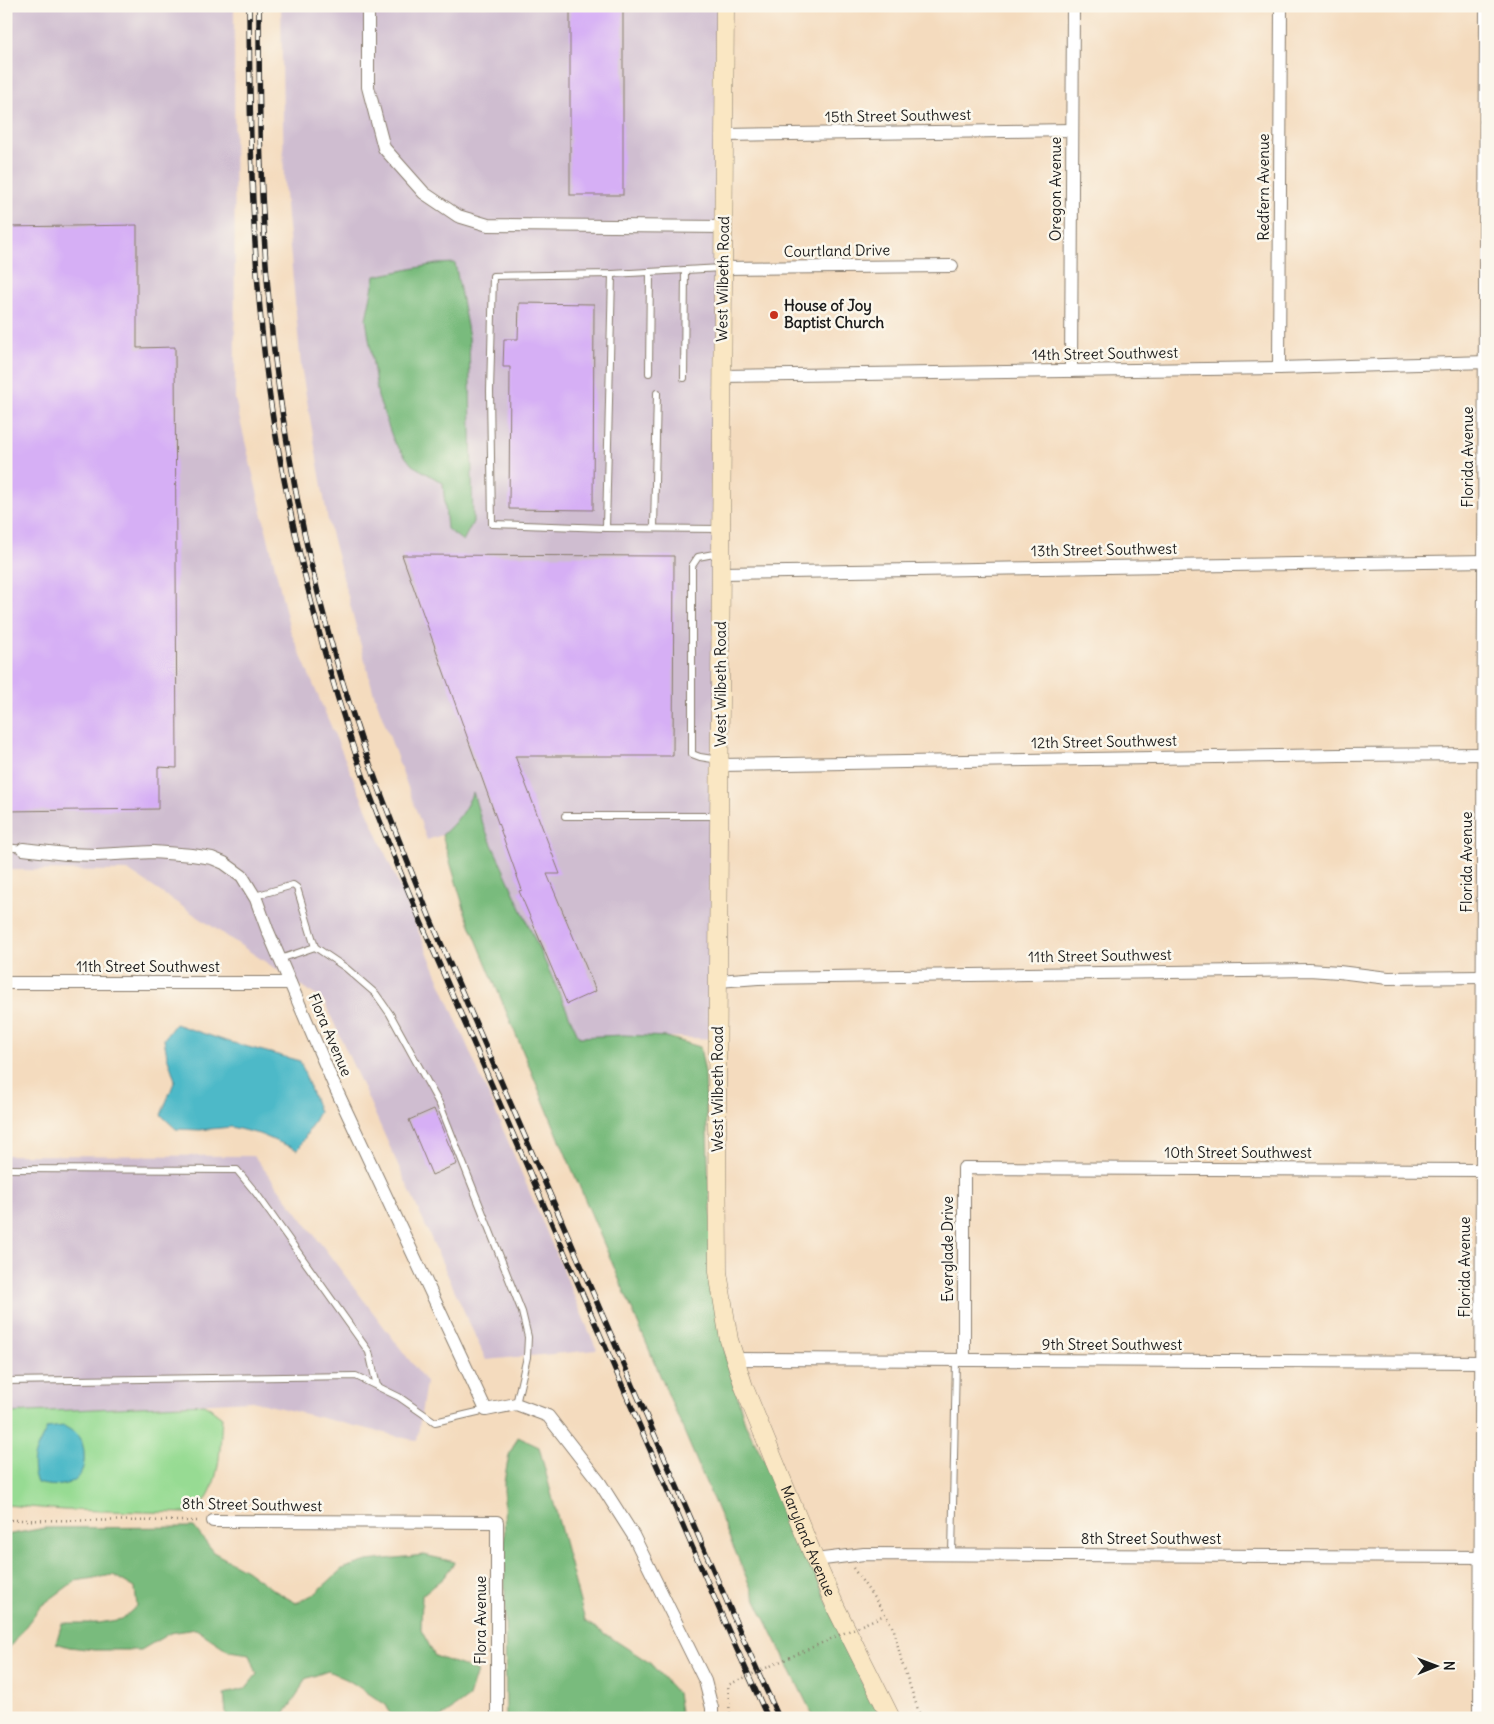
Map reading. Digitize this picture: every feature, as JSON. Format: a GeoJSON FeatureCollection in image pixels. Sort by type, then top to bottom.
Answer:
{"type":"FeatureCollection","features":[{"type":"Feature","properties":{"kind":"main road","name":"West Wilbeth Road"},"geometry":{"type":"LineString","coordinates":[[725,6],[717,1110],[718,1272],[727,1330],[736,1359]]}},
{"type":"Feature","properties":{"kind":"main road","name":"Maryland Avenue"},"geometry":{"type":"LineString","coordinates":[[736,1359],[744,1387],[815,1560],[837,1610],[891,1718]]}},
{"type":"Feature","properties":{"kind":"street"},"geometry":{"type":"LineString","coordinates":[[368,6],[368,87],[384,148],[424,193],[458,216],[488,225],[724,227]]}},
{"type":"Feature","properties":{"kind":"street","name":"Oregon Avenue"},"geometry":{"type":"LineString","coordinates":[[1071,371],[1073,6]]}},
{"type":"Feature","properties":{"kind":"street","name":"Redfern Avenue"},"geometry":{"type":"LineString","coordinates":[[1278,368],[1281,6]]}},
{"type":"Feature","properties":{"kind":"street","name":"Florida Avenue"},"geometry":{"type":"LineString","coordinates":[[1480,1718],[1484,1557],[1482,977],[1485,958],[1486,6]]}},
{"type":"Feature","properties":{"kind":"street","name":"15th Street Southwest"},"geometry":{"type":"LineString","coordinates":[[724,135],[1072,130]]}},
{"type":"Feature","properties":{"kind":"street","name":"Courtland Drive"},"geometry":{"type":"LineString","coordinates":[[723,268],[952,266]]}},
{"type":"Feature","properties":{"kind":"street","name":"14th Street Southwest"},"geometry":{"type":"LineString","coordinates":[[723,376],[1278,368],[1486,362]]}},
{"type":"Feature","properties":{"kind":"street","name":"13th Street Southwest"},"geometry":{"type":"LineString","coordinates":[[721,573],[1486,561]]}},
{"type":"Feature","properties":{"kind":"street","name":"12th Street Southwest"},"geometry":{"type":"LineString","coordinates":[[720,762],[1485,754]]}},
{"type":"Feature","properties":{"kind":"street","name":"Flora Avenue"},"geometry":{"type":"LineString","coordinates":[[23,849],[97,855],[175,853],[212,858],[232,868],[242,876],[255,896],[334,1085],[486,1410]]}},
{"type":"Feature","properties":{"kind":"street","name":"11th Street Southwest"},"geometry":{"type":"LineString","coordinates":[[718,981],[758,978],[1309,970],[1388,978],[1482,977]]}},
{"type":"Feature","properties":{"kind":"street","name":"11th Street Southwest"},"geometry":{"type":"LineString","coordinates":[[6,983],[290,983]]}},
{"type":"Feature","properties":{"kind":"street","name":"10th Street Southwest"},"geometry":{"type":"LineString","coordinates":[[994,1168],[1484,1162]]}},
{"type":"Feature","properties":{"kind":"street","name":"Everglade Drive"},"geometry":{"type":"LineString","coordinates":[[960,1360],[964,1168],[994,1168]]}},
{"type":"Feature","properties":{"kind":"street","name":"9th Street Southwest"},"geometry":{"type":"LineString","coordinates":[[736,1359],[1484,1362]]}},
{"type":"Feature","properties":{"kind":"street"},"geometry":{"type":"LineString","coordinates":[[486,1410],[516,1404],[548,1416],[600,1483],[633,1535],[705,1681],[712,1708],[712,1718]]}},
{"type":"Feature","properties":{"kind":"street","name":"8th Street Southwest"},"geometry":{"type":"LineString","coordinates":[[213,1521],[497,1522]]}},
{"type":"Feature","properties":{"kind":"street","name":"Flora Avenue"},"geometry":{"type":"LineString","coordinates":[[497,1522],[497,1718]]}},
{"type":"Feature","properties":{"kind":"street","name":"8th Street Southwest"},"geometry":{"type":"LineString","coordinates":[[815,1560],[864,1554],[1484,1557]]}},
{"type":"Feature","properties":{"kind":"lane"},"geometry":{"type":"LineString","coordinates":[[721,529],[606,528],[492,524],[490,391],[493,276],[612,274],[723,268]]}},
{"type":"Feature","properties":{"kind":"lane"},"geometry":{"type":"LineString","coordinates":[[684,378],[685,270]]}},
{"type":"Feature","properties":{"kind":"lane"},"geometry":{"type":"LineString","coordinates":[[649,373],[650,272]]}},
{"type":"Feature","properties":{"kind":"lane"},"geometry":{"type":"LineString","coordinates":[[606,528],[612,274]]}},
{"type":"Feature","properties":{"kind":"lane"},"geometry":{"type":"LineString","coordinates":[[654,528],[656,393]]}},
{"type":"Feature","properties":{"kind":"lane"},"geometry":{"type":"LineString","coordinates":[[720,762],[692,754],[692,566],[698,557],[721,552]]}},
{"type":"Feature","properties":{"kind":"lane"},"geometry":{"type":"LineString","coordinates":[[565,816],[720,816]]}},
{"type":"Feature","properties":{"kind":"lane"},"geometry":{"type":"LineString","coordinates":[[6,847],[23,849]]}},
{"type":"Feature","properties":{"kind":"lane"},"geometry":{"type":"LineString","coordinates":[[255,896],[294,886],[297,888],[315,947],[346,968],[376,994],[390,1014],[440,1105],[522,1312],[528,1337],[527,1357],[516,1404]]}},
{"type":"Feature","properties":{"kind":"lane"},"geometry":{"type":"LineString","coordinates":[[280,959],[315,947]]}},
{"type":"Feature","properties":{"kind":"lane"},"geometry":{"type":"LineString","coordinates":[[6,1169],[237,1170],[256,1193],[369,1352],[377,1386]]}},
{"type":"Feature","properties":{"kind":"lane"},"geometry":{"type":"LineString","coordinates":[[952,1555],[960,1360]]}},
{"type":"Feature","properties":{"kind":"lane"},"geometry":{"type":"LineString","coordinates":[[6,1382],[356,1376],[399,1396],[435,1422],[486,1410]]}},
{"type":"Feature","properties":{"kind":"path","name":"8th Street Southwest"},"geometry":{"type":"LineString","coordinates":[[6,1520],[213,1521]]}},
{"type":"Feature","properties":{"kind":"path"},"geometry":{"type":"LineString","coordinates":[[844,1556],[886,1615],[894,1630],[902,1663],[920,1718]]}},
{"type":"Feature","properties":{"kind":"path"},"geometry":{"type":"LineString","coordinates":[[730,1718],[728,1685],[886,1615]]}},
{"type":"Feature","properties":{"kind":"shaded area"},"geometry":{"type":"Polygon","coordinates":[[[6,6],[234,6],[235,399],[290,630],[597,1350],[486,1360],[324,1001],[129,871],[6,870],[6,6]]]}},
{"type":"Feature","properties":{"kind":"shaded area"},"geometry":{"type":"Polygon","coordinates":[[[281,6],[724,6],[718,1039],[624,1035],[579,1037],[481,820],[473,793],[455,824],[442,835],[427,840],[373,691],[328,521],[301,366],[284,183],[281,6]]]}},
{"type":"Feature","properties":{"kind":"shaded area"},"geometry":{"type":"Polygon","coordinates":[[[6,1155],[254,1156],[426,1382],[417,1441],[252,1401],[6,1413],[6,1155]]]}},
{"type":"Feature","properties":{"kind":"green space"},"geometry":{"type":"Polygon","coordinates":[[[455,263],[469,337],[473,522],[463,541],[447,529],[443,483],[412,465],[394,442],[378,397],[366,319],[375,276],[436,264],[455,263]]]}},
{"type":"Feature","properties":{"kind":"green space"},"geometry":{"type":"Polygon","coordinates":[[[473,792],[481,820],[579,1037],[624,1035],[667,1037],[700,1047],[705,1073],[709,1188],[725,1351],[745,1423],[774,1479],[857,1671],[881,1718],[814,1718],[756,1600],[466,915],[442,835],[460,815],[473,792]]]}},
{"type":"Feature","properties":{"kind":"green space"},"geometry":{"type":"Polygon","coordinates":[[[205,1404],[222,1417],[219,1461],[210,1493],[204,1502],[187,1513],[64,1510],[6,1505],[6,1413],[205,1404]]]}},
{"type":"Feature","properties":{"kind":"green space"},"geometry":{"type":"Polygon","coordinates":[[[518,1437],[539,1447],[585,1621],[650,1663],[677,1693],[681,1718],[506,1718],[504,1482],[509,1455],[518,1437]]]}},
{"type":"Feature","properties":{"kind":"green space"},"geometry":{"type":"Polygon","coordinates":[[[194,1527],[213,1552],[246,1570],[272,1589],[296,1603],[316,1593],[342,1569],[367,1561],[424,1555],[455,1562],[443,1578],[422,1595],[421,1630],[435,1656],[477,1671],[469,1697],[440,1718],[393,1718],[386,1705],[348,1680],[328,1671],[305,1679],[298,1694],[283,1716],[228,1718],[224,1694],[245,1689],[257,1674],[250,1654],[229,1651],[196,1629],[170,1633],[141,1650],[95,1650],[69,1647],[56,1643],[62,1623],[99,1623],[122,1619],[137,1606],[135,1588],[113,1575],[75,1581],[41,1606],[6,1652],[6,1535],[45,1528],[194,1527]]]}},
{"type":"Feature","properties":{"kind":"water"},"geometry":{"type":"Polygon","coordinates":[[[175,1024],[226,1041],[300,1061],[319,1112],[298,1150],[259,1134],[231,1127],[200,1130],[176,1129],[161,1115],[175,1080],[167,1056],[164,1039],[175,1024]]]}},
{"type":"Feature","properties":{"kind":"water"},"geometry":{"type":"Polygon","coordinates":[[[64,1426],[76,1434],[82,1443],[84,1463],[82,1471],[77,1478],[64,1484],[47,1485],[37,1483],[33,1467],[35,1454],[40,1442],[47,1428],[64,1426]]]}},
{"type":"Feature","properties":{"kind":"building"},"geometry":{"type":"Polygon","coordinates":[[[570,6],[623,6],[623,195],[570,195],[570,6]]]}},
{"type":"Feature","properties":{"kind":"building"},"geometry":{"type":"Polygon","coordinates":[[[137,225],[137,348],[175,347],[177,768],[158,767],[158,809],[6,811],[6,227],[137,225]]]}},
{"type":"Feature","properties":{"kind":"building"},"geometry":{"type":"Polygon","coordinates":[[[519,303],[594,304],[593,510],[509,509],[510,367],[503,367],[504,339],[518,339],[519,303]]]}},
{"type":"Feature","properties":{"kind":"building"},"geometry":{"type":"Polygon","coordinates":[[[402,555],[674,556],[673,756],[515,756],[560,874],[547,874],[596,991],[567,1004],[519,891],[522,890],[402,555]]]}},
{"type":"Feature","properties":{"kind":"building"},"geometry":{"type":"Polygon","coordinates":[[[434,1109],[457,1164],[432,1175],[409,1120],[434,1109]]]}},
{"type":"Feature","properties":{"kind":"railway"},"geometry":{"type":"LineString","coordinates":[[249,6],[254,216],[261,321],[267,373],[274,425],[297,543],[338,699],[366,784],[421,922],[768,1718]]}},
{"type":"Feature","properties":{"kind":"railway"},"geometry":{"type":"LineString","coordinates":[[259,6],[262,187],[267,277],[277,374],[286,438],[305,539],[322,608],[351,709],[395,831],[430,918],[779,1718]]}},
{"type":"Feature","properties":{"kind":"place","name":"House of Joy Baptist Church"},"geometry":{"type":"Point","coordinates":[774,315]}}]}
